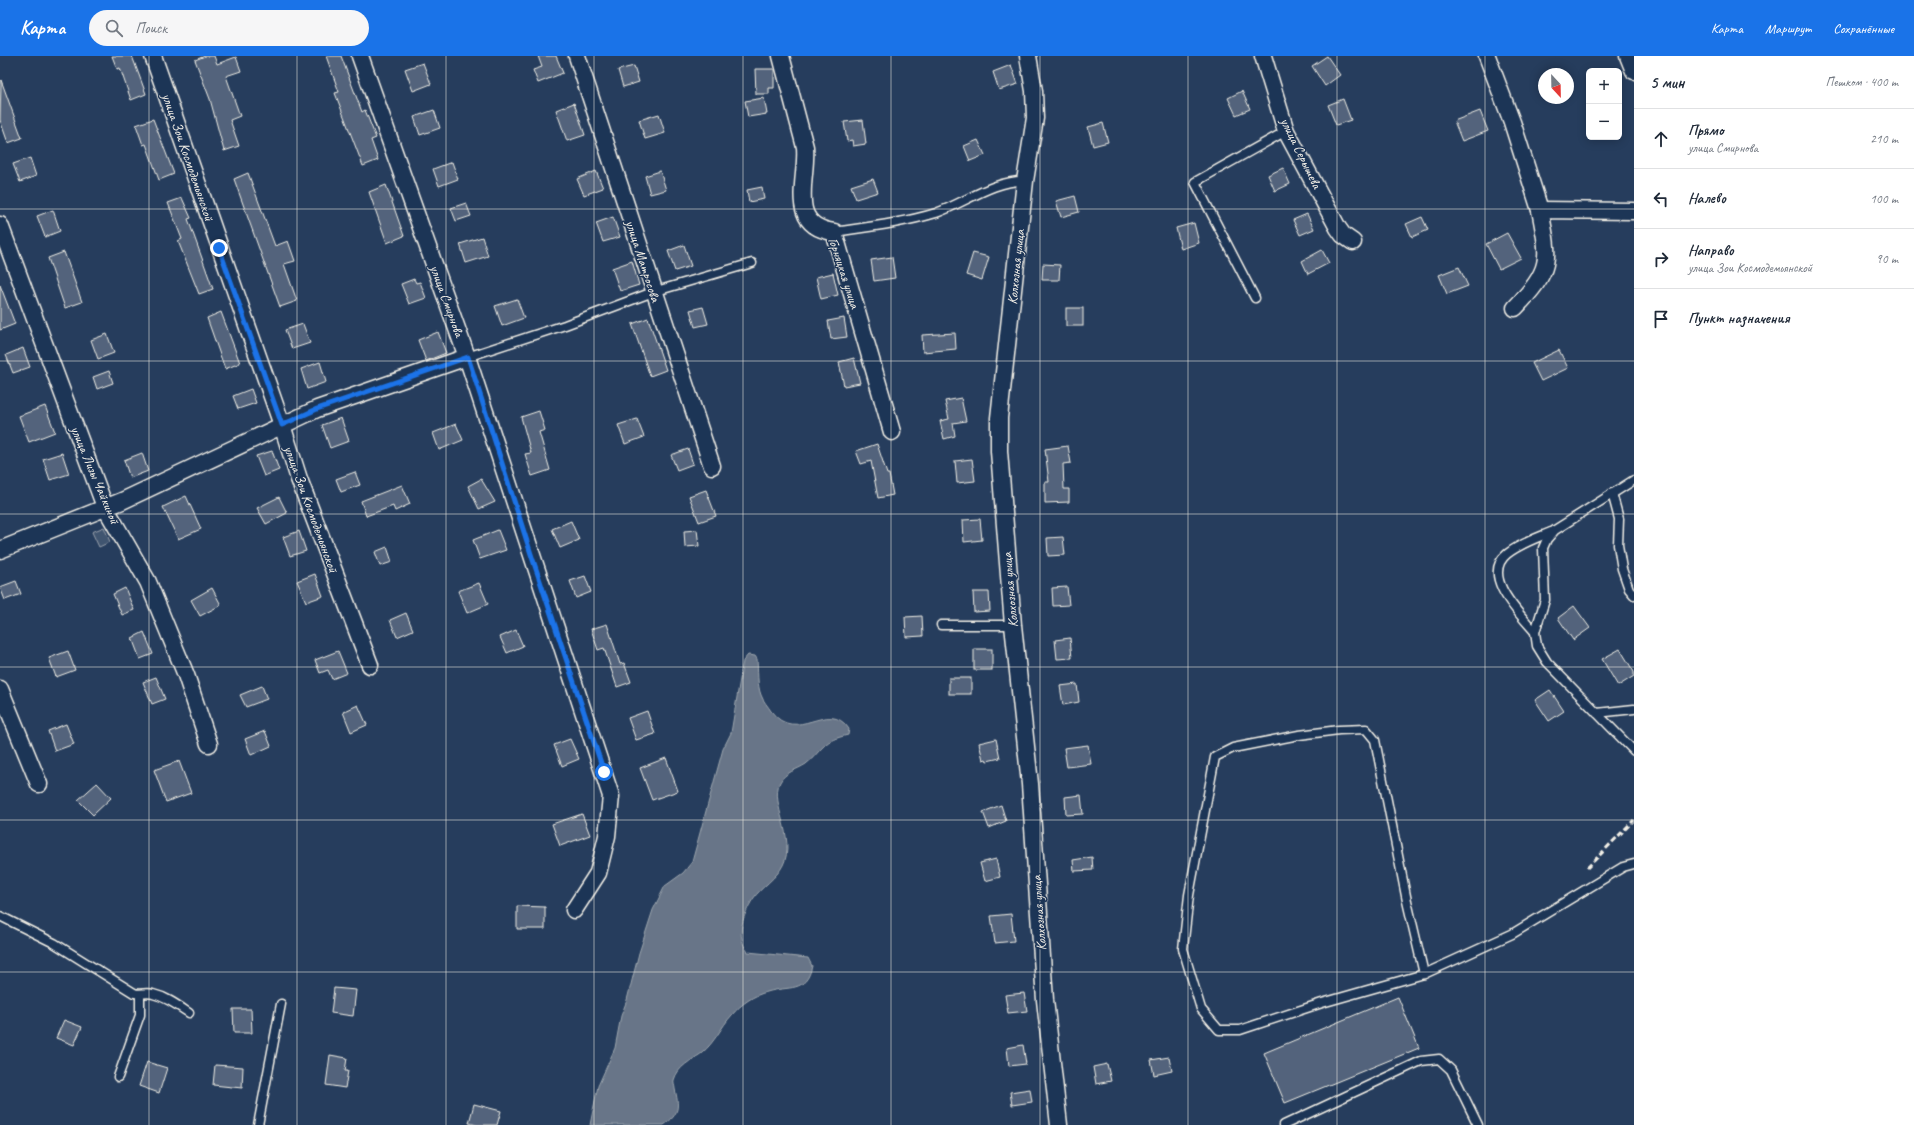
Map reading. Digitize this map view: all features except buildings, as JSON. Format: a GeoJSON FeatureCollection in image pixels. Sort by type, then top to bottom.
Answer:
{"type":"FeatureCollection","features":[{"type":"Feature","properties":{"kind":"street","name":"улица Зои Космодемьянской"},"geometry":{"type":"LineString","coordinates":[[154,56],[282,425],[299,479],[370,665]]}},
{"type":"Feature","properties":{"kind":"street","name":"улица Смирнова"},"geometry":{"type":"LineString","coordinates":[[360,56],[468,357],[611,796],[607,836],[598,873],[574,910]]}},
{"type":"Feature","properties":{"kind":"street","name":"улица Матросова"},"geometry":{"type":"LineString","coordinates":[[577,56],[653,292],[712,466]]}},
{"type":"Feature","properties":{"kind":"street","name":"Горняцкая улица"},"geometry":{"type":"LineString","coordinates":[[781,56],[806,157],[802,197],[803,207],[806,217],[813,225],[822,230],[834,232],[892,432]]}},
{"type":"Feature","properties":{"kind":"street","name":"Колхозная улица"},"geometry":{"type":"LineString","coordinates":[[1028,56],[1034,91],[1035,118],[1025,181],[999,418],[999,451],[1013,625],[1030,784],[1045,1000],[1059,1125]]}},
{"type":"Feature","properties":{"kind":"street","name":"улица Серышева"},"geometry":{"type":"LineString","coordinates":[[1263,56],[1286,131],[1338,228],[1344,236],[1353,242]]}},
{"type":"Feature","properties":{"kind":"street"},"geometry":{"type":"LineString","coordinates":[[1487,56],[1512,122],[1540,210],[1547,245],[1547,258],[1543,273],[1532,290],[1515,308]]}},
{"type":"Feature","properties":{"kind":"street"},"geometry":{"type":"LineString","coordinates":[[1628,56],[1634,70]]}},
{"type":"Feature","properties":{"kind":"street"},"geometry":{"type":"LineString","coordinates":[[1540,210],[1634,211]]}},
{"type":"Feature","properties":{"kind":"street","name":"улица Лизы Чайкиной"},"geometry":{"type":"LineString","coordinates":[[0,225],[105,507],[148,582],[186,676],[209,744]]}},
{"type":"Feature","properties":{"kind":"street"},"geometry":{"type":"LineString","coordinates":[[0,550],[122,501],[317,409],[468,357]]}},
{"type":"Feature","properties":{"kind":"street"},"geometry":{"type":"LineString","coordinates":[[0,689],[39,784]]}},
{"type":"Feature","properties":{"kind":"lane"},"geometry":{"type":"LineString","coordinates":[[1255,298],[1195,182],[1286,131]]}},
{"type":"Feature","properties":{"kind":"lane"},"geometry":{"type":"LineString","coordinates":[[834,232],[907,222],[938,212],[995,186],[1014,180],[1025,181]]}},
{"type":"Feature","properties":{"kind":"lane"},"geometry":{"type":"LineString","coordinates":[[468,357],[566,325],[653,292],[752,263]]}},
{"type":"Feature","properties":{"kind":"lane"},"geometry":{"type":"LineString","coordinates":[[1634,480],[1556,530],[1546,539],[1543,548],[1545,600],[1535,632],[1537,646],[1547,662],[1634,751]]}},
{"type":"Feature","properties":{"kind":"lane"},"geometry":{"type":"LineString","coordinates":[[1612,493],[1618,519],[1618,545],[1622,569],[1629,589],[1634,595]]}},
{"type":"Feature","properties":{"kind":"lane"},"geometry":{"type":"LineString","coordinates":[[1535,632],[1502,590],[1499,579],[1499,565],[1506,554],[1532,540],[1556,530]]}},
{"type":"Feature","properties":{"kind":"lane"},"geometry":{"type":"LineString","coordinates":[[941,625],[1013,625]]}},
{"type":"Feature","properties":{"kind":"lane"},"geometry":{"type":"LineString","coordinates":[[1597,713],[1634,708]]}},
{"type":"Feature","properties":{"kind":"lane"},"geometry":{"type":"LineString","coordinates":[[1424,974],[1407,901],[1375,740],[1366,729],[1339,730],[1299,735],[1233,748],[1215,757],[1189,895],[1183,950],[1201,1008],[1219,1030],[1240,1030],[1424,974],[1512,934],[1623,867],[1634,864]]}},
{"type":"Feature","properties":{"kind":"lane"},"geometry":{"type":"LineString","coordinates":[[0,916],[54,943],[140,995],[150,993],[164,997],[189,1013]]}},
{"type":"Feature","properties":{"kind":"lane"},"geometry":{"type":"LineString","coordinates":[[118,1076],[140,1015],[140,995]]}},
{"type":"Feature","properties":{"kind":"lane"},"geometry":{"type":"LineString","coordinates":[[258,1125],[281,1004]]}},
{"type":"Feature","properties":{"kind":"lane"},"geometry":{"type":"LineString","coordinates":[[1284,1125],[1421,1061],[1439,1059],[1451,1070],[1478,1125]]}},
{"type":"Feature","properties":{"kind":"shaded area"},"geometry":{"type":"Polygon","coordinates":[[[104,527],[110,542],[99,547],[92,532],[104,527]]]}},
{"type":"Feature","properties":{"kind":"shaded area"},"geometry":{"type":"Polygon","coordinates":[[[748,655],[755,656],[757,659],[758,682],[764,701],[781,721],[791,724],[802,724],[822,718],[832,718],[841,720],[849,729],[848,735],[828,742],[809,762],[788,773],[780,782],[778,800],[787,844],[786,855],[780,870],[753,899],[746,912],[741,932],[744,946],[748,952],[808,958],[812,966],[809,975],[806,981],[801,985],[757,995],[748,1000],[736,1011],[707,1049],[685,1064],[676,1075],[674,1082],[677,1109],[673,1117],[664,1125],[590,1125],[598,1086],[615,1048],[621,1016],[653,910],[665,886],[683,873],[692,862],[723,749],[731,733],[743,661],[748,655]]]}},
{"type":"Feature","properties":{"kind":"railway"},"geometry":{"type":"LineString","coordinates":[[1587,868],[1634,820]]}},
{"type":"Feature","properties":{"kind":"route"},"geometry":{"type":"LineString","coordinates":[[219,248],[282,425],[317,409],[468,357],[531,554],[604,772]]}}]}
